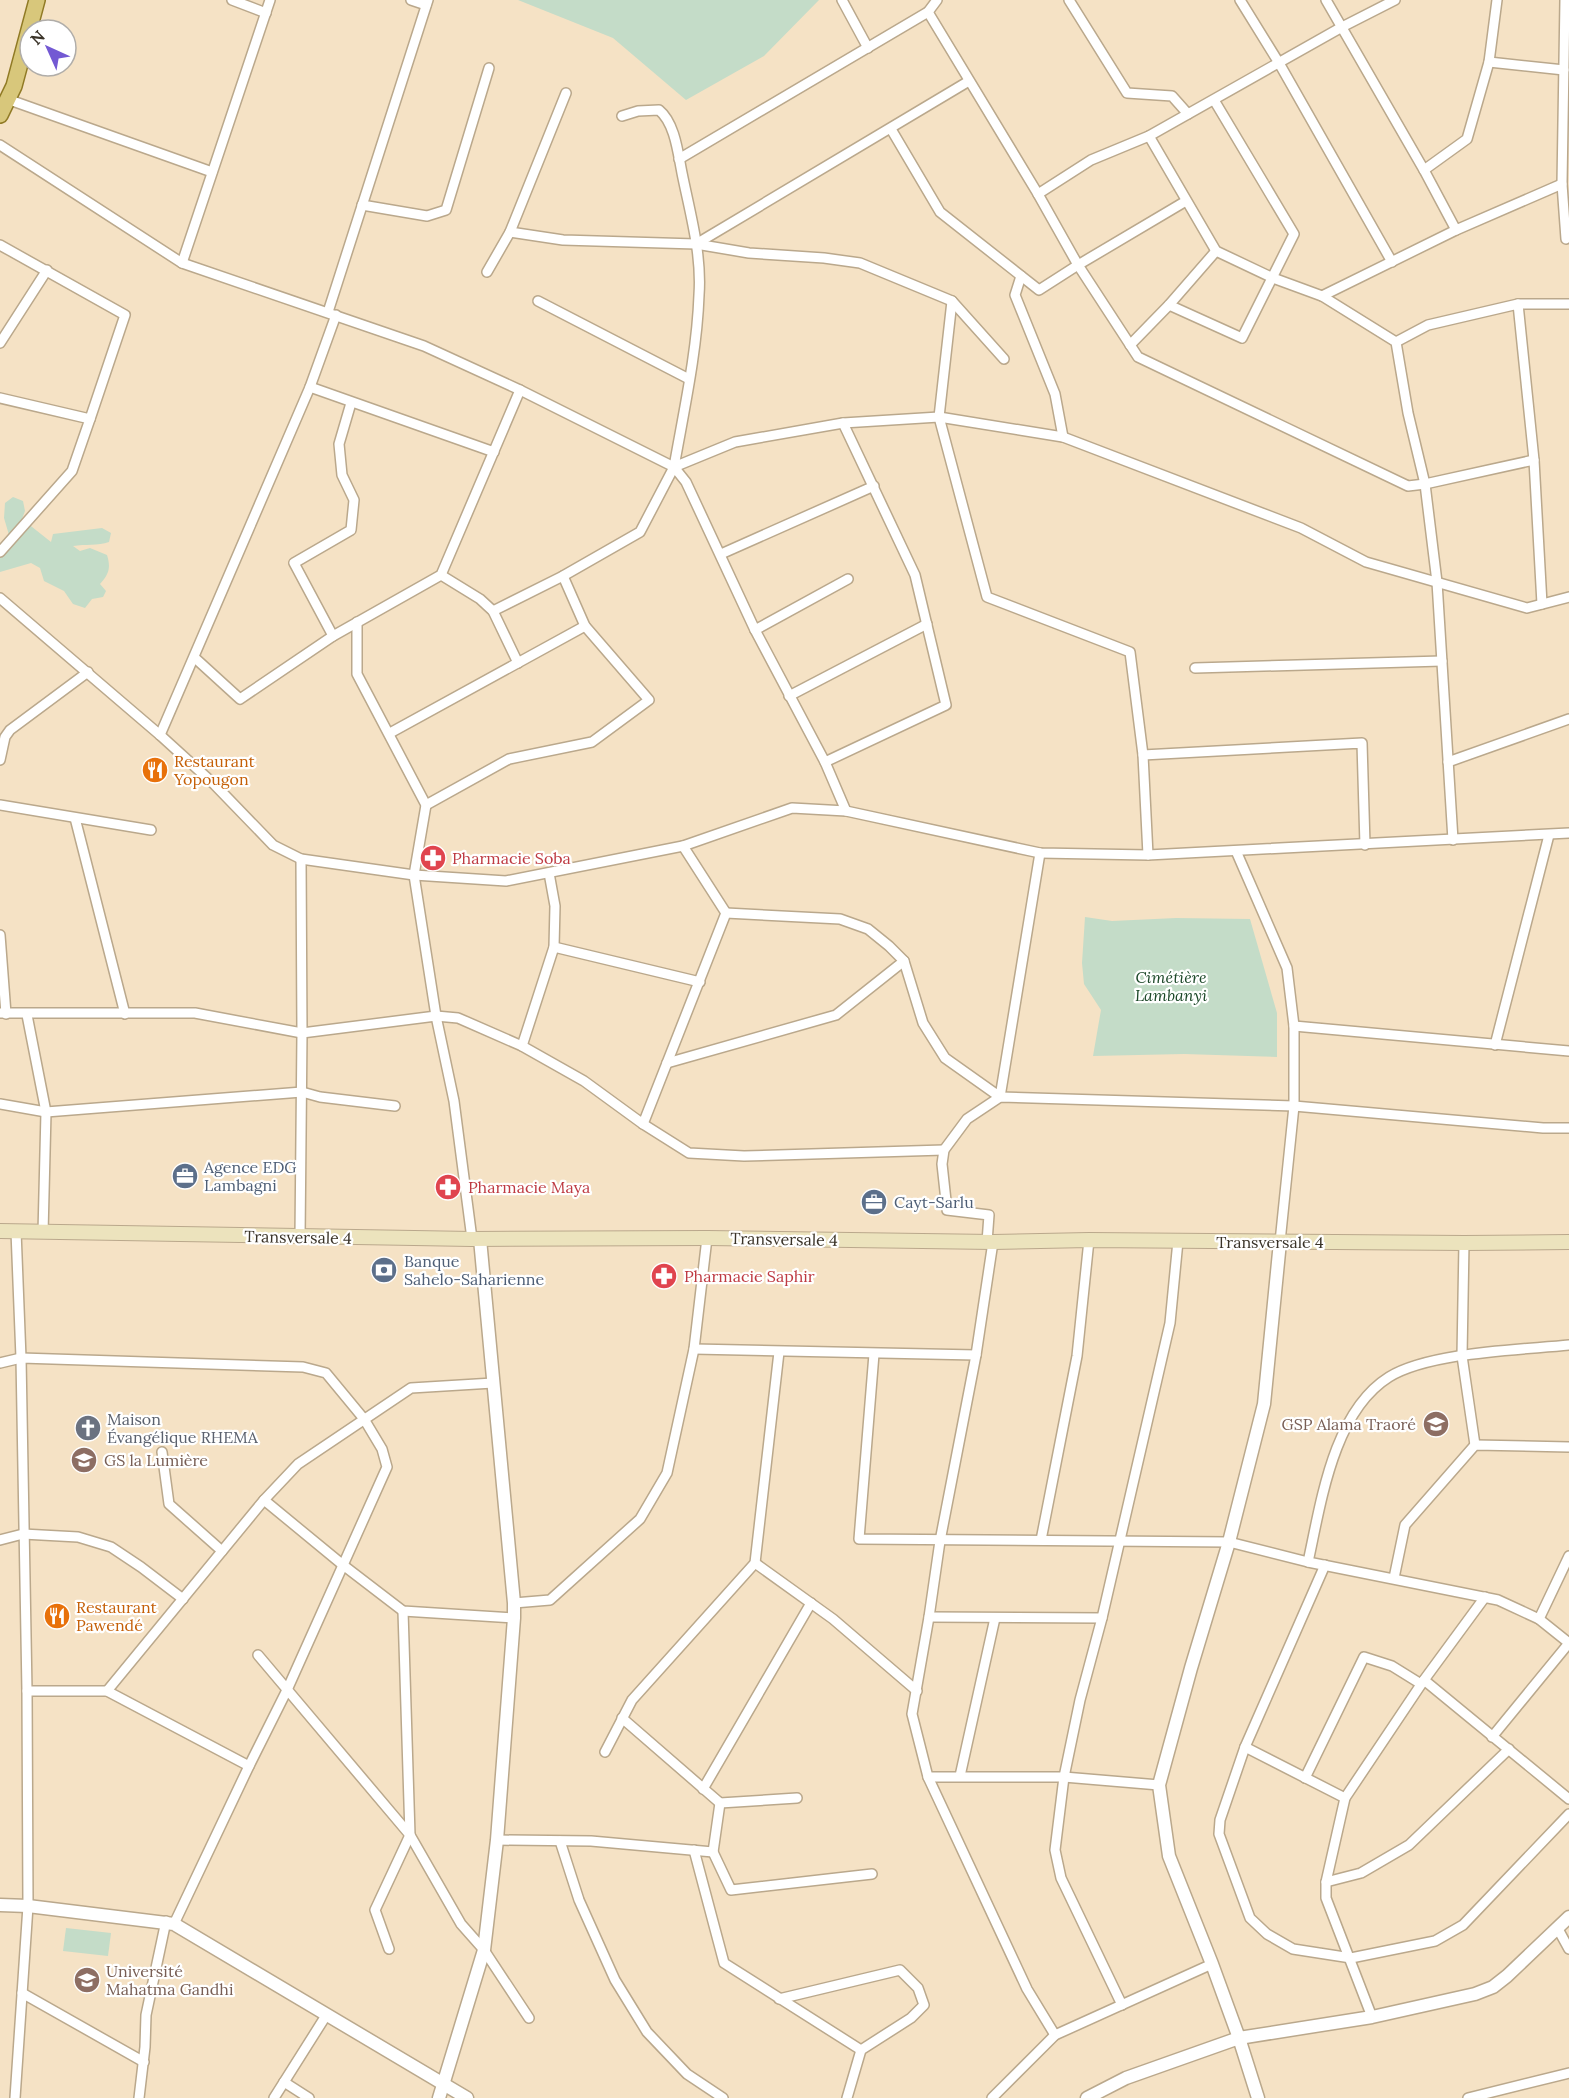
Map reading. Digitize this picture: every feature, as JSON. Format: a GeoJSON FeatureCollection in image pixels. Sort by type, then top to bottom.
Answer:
{"type":"FeatureCollection","features":[{"type":"Feature","properties":{"kind":"main road"},"geometry":{"type":"LineString","coordinates":[[0,115],[14,86],[37,0]]}},
{"type":"Feature","properties":{"kind":"main road","name":"Transversale 4"},"geometry":{"type":"LineString","coordinates":[[0,1231],[476,1239],[1569,1242]]}},
{"type":"Feature","properties":{"kind":"street"},"geometry":{"type":"LineString","coordinates":[[232,0],[266,13]]}},
{"type":"Feature","properties":{"kind":"street"},"geometry":{"type":"LineString","coordinates":[[182,263],[270,0]]}},
{"type":"Feature","properties":{"kind":"street"},"geometry":{"type":"LineString","coordinates":[[160,735],[310,387],[362,206],[427,3],[411,0]]}},
{"type":"Feature","properties":{"kind":"street"},"geometry":{"type":"LineString","coordinates":[[842,0],[868,48]]}},
{"type":"Feature","properties":{"kind":"street"},"geometry":{"type":"LineString","coordinates":[[679,159],[928,12],[937,0]]}},
{"type":"Feature","properties":{"kind":"street"},"geometry":{"type":"LineString","coordinates":[[1069,0],[1126,93],[1172,96],[1188,114]]}},
{"type":"Feature","properties":{"kind":"street"},"geometry":{"type":"LineString","coordinates":[[1240,0],[1279,63],[1392,262]]}},
{"type":"Feature","properties":{"kind":"street"},"geometry":{"type":"LineString","coordinates":[[1326,0],[1456,230]]}},
{"type":"Feature","properties":{"kind":"street"},"geometry":{"type":"LineString","coordinates":[[1038,194],[1091,160],[1149,136],[1342,27],[1395,0]]}},
{"type":"Feature","properties":{"kind":"street"},"geometry":{"type":"LineString","coordinates":[[1424,170],[1467,139],[1489,62],[1497,0]]}},
{"type":"Feature","properties":{"kind":"street"},"geometry":{"type":"LineString","coordinates":[[1565,0],[1562,184],[1566,238]]}},
{"type":"Feature","properties":{"kind":"street"},"geometry":{"type":"LineString","coordinates":[[928,12],[1038,194],[1078,265],[1138,357],[1408,486],[1534,460]]}},
{"type":"Feature","properties":{"kind":"street"},"geometry":{"type":"LineString","coordinates":[[1489,62],[1564,70]]}},
{"type":"Feature","properties":{"kind":"street"},"geometry":{"type":"LineString","coordinates":[[362,206],[427,216],[446,210],[489,68]]}},
{"type":"Feature","properties":{"kind":"street"},"geometry":{"type":"LineString","coordinates":[[696,244],[969,81]]}},
{"type":"Feature","properties":{"kind":"street"},"geometry":{"type":"LineString","coordinates":[[487,272],[510,232],[566,93]]}},
{"type":"Feature","properties":{"kind":"street"},"geometry":{"type":"LineString","coordinates":[[7,99],[212,172]]}},
{"type":"Feature","properties":{"kind":"street"},"geometry":{"type":"LineString","coordinates":[[1169,305],[1242,338],[1294,234],[1214,100]]}},
{"type":"Feature","properties":{"kind":"street"},"geometry":{"type":"LineString","coordinates":[[493,611],[563,576],[640,532],[674,467],[689,380],[700,294],[696,244],[679,159],[667,117],[659,110],[638,111],[622,116]]}},
{"type":"Feature","properties":{"kind":"street"},"geometry":{"type":"LineString","coordinates":[[891,129],[940,212],[1039,290],[1186,201]]}},
{"type":"Feature","properties":{"kind":"street"},"geometry":{"type":"LineString","coordinates":[[1149,136],[1216,251],[1273,278],[1322,296],[1396,342],[1408,412],[1425,484],[1437,582],[1453,840]]}},
{"type":"Feature","properties":{"kind":"street"},"geometry":{"type":"LineString","coordinates":[[0,145],[182,263],[424,346],[520,390],[674,467],[686,482],[755,630],[825,762],[846,811]]}},
{"type":"Feature","properties":{"kind":"street"},"geometry":{"type":"LineString","coordinates":[[1322,296],[1456,230],[1562,184]]}},
{"type":"Feature","properties":{"kind":"street"},"geometry":{"type":"LineString","coordinates":[[510,232],[563,240],[696,244],[749,253],[861,263],[952,301],[1004,359]]}},
{"type":"Feature","properties":{"kind":"street"},"geometry":{"type":"LineString","coordinates":[[0,245],[125,315],[72,471],[0,552]]}},
{"type":"Feature","properties":{"kind":"street"},"geometry":{"type":"LineString","coordinates":[[1130,345],[1216,251]]}},
{"type":"Feature","properties":{"kind":"street"},"geometry":{"type":"LineString","coordinates":[[0,343],[47,270]]}},
{"type":"Feature","properties":{"kind":"street"},"geometry":{"type":"LineString","coordinates":[[1021,276],[1015,295],[1055,394],[1063,437]]}},
{"type":"Feature","properties":{"kind":"street"},"geometry":{"type":"LineString","coordinates":[[538,301],[689,380]]}},
{"type":"Feature","properties":{"kind":"street"},"geometry":{"type":"LineString","coordinates":[[952,301],[939,417],[987,597],[1130,652],[1143,755],[1148,855]]}},
{"type":"Feature","properties":{"kind":"street"},"geometry":{"type":"LineString","coordinates":[[1396,342],[1428,325],[1518,304],[1569,304]]}},
{"type":"Feature","properties":{"kind":"street"},"geometry":{"type":"LineString","coordinates":[[1518,304],[1534,460],[1542,604]]}},
{"type":"Feature","properties":{"kind":"street"},"geometry":{"type":"LineString","coordinates":[[310,387],[494,452]]}},
{"type":"Feature","properties":{"kind":"street"},"geometry":{"type":"LineString","coordinates":[[195,658],[240,699],[333,636],[441,575],[520,390]]}},
{"type":"Feature","properties":{"kind":"street"},"geometry":{"type":"LineString","coordinates":[[0,398],[90,419]]}},
{"type":"Feature","properties":{"kind":"street"},"geometry":{"type":"LineString","coordinates":[[333,636],[294,563],[351,531],[354,500],[342,475],[339,444],[351,403]]}},
{"type":"Feature","properties":{"kind":"street"},"geometry":{"type":"LineString","coordinates":[[674,467],[735,442],[843,423],[939,417],[1063,437],[1302,528],[1366,562],[1527,608],[1569,597]]}},
{"type":"Feature","properties":{"kind":"street"},"geometry":{"type":"LineString","coordinates":[[825,762],[946,705],[915,575],[843,423]]}},
{"type":"Feature","properties":{"kind":"street"},"geometry":{"type":"LineString","coordinates":[[721,554],[874,486]]}},
{"type":"Feature","properties":{"kind":"street"},"geometry":{"type":"LineString","coordinates":[[441,575],[480,599],[493,611],[518,663]]}},
{"type":"Feature","properties":{"kind":"street"},"geometry":{"type":"LineString","coordinates":[[426,805],[509,759],[592,742],[650,700],[585,626],[563,576]]}},
{"type":"Feature","properties":{"kind":"street"},"geometry":{"type":"LineString","coordinates":[[755,630],[848,579]]}},
{"type":"Feature","properties":{"kind":"street"},"geometry":{"type":"LineString","coordinates":[[0,598],[160,735],[215,785],[273,844],[300,859],[414,875],[506,881],[683,846],[792,808],[846,811],[1040,853],[1148,855],[1236,852],[1569,834]]}},
{"type":"Feature","properties":{"kind":"street"},"geometry":{"type":"LineString","coordinates":[[357,622],[357,674],[426,805],[414,875],[436,1016],[454,1101],[476,1239],[493,1383],[514,1603],[497,1840],[484,1950],[439,2098]]}},
{"type":"Feature","properties":{"kind":"street"},"geometry":{"type":"LineString","coordinates":[[789,696],[927,624]]}},
{"type":"Feature","properties":{"kind":"street"},"geometry":{"type":"LineString","coordinates":[[390,733],[585,626]]}},
{"type":"Feature","properties":{"kind":"street"},"geometry":{"type":"LineString","coordinates":[[1195,668],[1442,661]]}},
{"type":"Feature","properties":{"kind":"street"},"geometry":{"type":"LineString","coordinates":[[0,760],[2,735],[88,672]]}},
{"type":"Feature","properties":{"kind":"street"},"geometry":{"type":"LineString","coordinates":[[1448,762],[1569,719]]}},
{"type":"Feature","properties":{"kind":"street"},"geometry":{"type":"LineString","coordinates":[[1143,755],[1362,743],[1365,845]]}},
{"type":"Feature","properties":{"kind":"street"},"geometry":{"type":"LineString","coordinates":[[0,805],[151,830]]}},
{"type":"Feature","properties":{"kind":"street"},"geometry":{"type":"LineString","coordinates":[[75,818],[125,1014]]}},
{"type":"Feature","properties":{"kind":"street"},"geometry":{"type":"LineString","coordinates":[[1495,1045],[1549,835]]}},
{"type":"Feature","properties":{"kind":"street"},"geometry":{"type":"LineString","coordinates":[[683,846],[726,913]]}},
{"type":"Feature","properties":{"kind":"street"},"geometry":{"type":"LineString","coordinates":[[1236,852],[1287,968],[1294,1026],[1294,1106],[1264,1404],[1229,1542],[1159,1785],[1168,1856],[1212,1964],[1258,2098]]}},
{"type":"Feature","properties":{"kind":"street"},"geometry":{"type":"LineString","coordinates":[[1040,853],[1000,1097],[967,1119],[944,1150],[942,1164],[947,1210],[989,1215],[990,1242],[976,1355],[940,1541],[912,1714],[928,1777],[1027,1989],[1055,2035]]}},
{"type":"Feature","properties":{"kind":"street"},"geometry":{"type":"LineString","coordinates":[[300,859],[302,1033],[300,1237]]}},
{"type":"Feature","properties":{"kind":"street"},"geometry":{"type":"LineString","coordinates":[[522,1046],[554,947],[555,906],[549,873]]}},
{"type":"Feature","properties":{"kind":"street"},"geometry":{"type":"LineString","coordinates":[[726,913],[840,919],[868,929],[904,962],[923,1023],[945,1058],[1000,1097],[1294,1106],[1543,1128],[1569,1128]]}},
{"type":"Feature","properties":{"kind":"street"},"geometry":{"type":"LineString","coordinates":[[643,1124],[726,913]]}},
{"type":"Feature","properties":{"kind":"street"},"geometry":{"type":"LineString","coordinates":[[0,934],[3,1013],[27,1015],[195,1013],[302,1033],[436,1016],[458,1018],[522,1046],[584,1081],[643,1124],[689,1153],[744,1156],[944,1150]]}},
{"type":"Feature","properties":{"kind":"street"},"geometry":{"type":"LineString","coordinates":[[554,947],[700,982]]}},
{"type":"Feature","properties":{"kind":"street"},"geometry":{"type":"LineString","coordinates":[[667,1063],[836,1016],[904,962]]}},
{"type":"Feature","properties":{"kind":"street"},"geometry":{"type":"LineString","coordinates":[[27,1015],[46,1112],[42,1233]]}},
{"type":"Feature","properties":{"kind":"street"},"geometry":{"type":"LineString","coordinates":[[1294,1026],[1569,1051]]}},
{"type":"Feature","properties":{"kind":"street"},"geometry":{"type":"LineString","coordinates":[[0,1104],[46,1112],[302,1092],[320,1097],[395,1106]]}},
{"type":"Feature","properties":{"kind":"street"},"geometry":{"type":"LineString","coordinates":[[15,2098],[28,1906],[27,1690],[21,1358],[16,1231]]}},
{"type":"Feature","properties":{"kind":"street"},"geometry":{"type":"LineString","coordinates":[[514,1603],[550,1600],[640,1519],[667,1473],[694,1349],[707,1238]]}},
{"type":"Feature","properties":{"kind":"street"},"geometry":{"type":"LineString","coordinates":[[1041,1540],[1077,1356],[1089,1240]]}},
{"type":"Feature","properties":{"kind":"street"},"geometry":{"type":"LineString","coordinates":[[1122,2005],[1061,1878],[1055,1850],[1064,1777],[1080,1700],[1120,1543],[1170,1323],[1178,1241]]}},
{"type":"Feature","properties":{"kind":"street"},"geometry":{"type":"LineString","coordinates":[[1394,1578],[1405,1525],[1474,1445],[1462,1356],[1464,1243]]}},
{"type":"Feature","properties":{"kind":"street"},"geometry":{"type":"LineString","coordinates":[[1308,1562],[1326,1480],[1347,1426],[1365,1398],[1389,1377],[1423,1363],[1462,1356],[1569,1345]]}},
{"type":"Feature","properties":{"kind":"street"},"geometry":{"type":"LineString","coordinates":[[694,1349],[976,1355]]}},
{"type":"Feature","properties":{"kind":"street"},"geometry":{"type":"LineString","coordinates":[[605,1752],[632,1700],[755,1563],[779,1352]]}},
{"type":"Feature","properties":{"kind":"street"},"geometry":{"type":"LineString","coordinates":[[874,1354],[859,1539],[1120,1543],[1229,1542],[1308,1562],[1498,1600],[1539,1619],[1569,1643],[1492,1737]]}},
{"type":"Feature","properties":{"kind":"street"},"geometry":{"type":"LineString","coordinates":[[0,1363],[21,1358],[303,1367],[326,1373],[364,1419],[382,1449],[387,1467],[287,1690],[170,1923],[146,2015],[144,2062],[139,2098]]}},
{"type":"Feature","properties":{"kind":"street"},"geometry":{"type":"LineString","coordinates":[[107,1691],[264,1500],[298,1464],[411,1388],[493,1383]]}},
{"type":"Feature","properties":{"kind":"street"},"geometry":{"type":"LineString","coordinates":[[1474,1445],[1569,1447]]}},
{"type":"Feature","properties":{"kind":"street"},"geometry":{"type":"LineString","coordinates":[[162,1452],[169,1504],[222,1551]]}},
{"type":"Feature","properties":{"kind":"street"},"geometry":{"type":"LineString","coordinates":[[264,1500],[403,1611],[514,1618]]}},
{"type":"Feature","properties":{"kind":"street"},"geometry":{"type":"LineString","coordinates":[[0,1540],[23,1534],[78,1537],[111,1547],[183,1599]]}},
{"type":"Feature","properties":{"kind":"street"},"geometry":{"type":"LineString","coordinates":[[1539,1619],[1569,1556]]}},
{"type":"Feature","properties":{"kind":"street"},"geometry":{"type":"LineString","coordinates":[[755,1563],[833,1619],[917,1691]]}},
{"type":"Feature","properties":{"kind":"street"},"geometry":{"type":"LineString","coordinates":[[1325,1565],[1245,1747],[1220,1820],[1220,1834],[1250,1918],[1267,1934],[1293,1949],[1351,1958],[1435,1941],[1462,1925],[1569,1814]]}},
{"type":"Feature","properties":{"kind":"street"},"geometry":{"type":"LineString","coordinates":[[1372,2017],[1326,1898],[1326,1882],[1345,1798],[1422,1682],[1485,1597]]}},
{"type":"Feature","properties":{"kind":"street"},"geometry":{"type":"LineString","coordinates":[[703,1789],[811,1603]]}},
{"type":"Feature","properties":{"kind":"street"},"geometry":{"type":"LineString","coordinates":[[388,1948],[375,1910],[410,1835],[403,1611]]}},
{"type":"Feature","properties":{"kind":"street"},"geometry":{"type":"LineString","coordinates":[[929,1617],[1102,1618]]}},
{"type":"Feature","properties":{"kind":"street"},"geometry":{"type":"LineString","coordinates":[[960,1776],[995,1618]]}},
{"type":"Feature","properties":{"kind":"street"},"geometry":{"type":"LineString","coordinates":[[258,1655],[410,1835],[460,1924],[484,1950],[530,2018]]}},
{"type":"Feature","properties":{"kind":"street"},"geometry":{"type":"LineString","coordinates":[[1305,1778],[1364,1657],[1392,1666],[1422,1682],[1509,1749],[1569,1800]]}},
{"type":"Feature","properties":{"kind":"street"},"geometry":{"type":"LineString","coordinates":[[27,1690],[107,1691],[249,1766]]}},
{"type":"Feature","properties":{"kind":"street"},"geometry":{"type":"LineString","coordinates":[[622,1718],[720,1803],[797,1798]]}},
{"type":"Feature","properties":{"kind":"street"},"geometry":{"type":"LineString","coordinates":[[1245,1747],[1345,1798]]}},
{"type":"Feature","properties":{"kind":"street"},"geometry":{"type":"LineString","coordinates":[[1326,1882],[1361,1873],[1409,1845],[1509,1749]]}},
{"type":"Feature","properties":{"kind":"street"},"geometry":{"type":"LineString","coordinates":[[928,1777],[1064,1777],[1159,1785]]}},
{"type":"Feature","properties":{"kind":"street"},"geometry":{"type":"LineString","coordinates":[[720,1803],[713,1852],[731,1890],[872,1874]]}},
{"type":"Feature","properties":{"kind":"street"},"geometry":{"type":"LineString","coordinates":[[497,1840],[591,1841],[713,1852]]}},
{"type":"Feature","properties":{"kind":"street"},"geometry":{"type":"LineString","coordinates":[[560,1841],[579,1900],[615,1980],[647,2032],[687,2074],[723,2098]]}},
{"type":"Feature","properties":{"kind":"street"},"geometry":{"type":"LineString","coordinates":[[694,1850],[724,1963],[861,2050]]}},
{"type":"Feature","properties":{"kind":"street"},"geometry":{"type":"LineString","coordinates":[[0,1905],[28,1906],[170,1923],[467,2098]]}},
{"type":"Feature","properties":{"kind":"street"},"geometry":{"type":"LineString","coordinates":[[1087,2098],[1126,2078],[1239,2038],[1372,2017],[1475,1994],[1492,1987],[1507,1976],[1569,1917]]}},
{"type":"Feature","properties":{"kind":"street"},"geometry":{"type":"LineString","coordinates":[[1558,1929],[1569,1949]]}},
{"type":"Feature","properties":{"kind":"street"},"geometry":{"type":"LineString","coordinates":[[992,2098],[1055,2035],[1212,1964]]}},
{"type":"Feature","properties":{"kind":"street"},"geometry":{"type":"LineString","coordinates":[[779,1999],[900,1970],[918,1988],[924,2005],[911,2018],[861,2050],[847,2098]]}},
{"type":"Feature","properties":{"kind":"street"},"geometry":{"type":"LineString","coordinates":[[22,1993],[144,2062]]}},
{"type":"Feature","properties":{"kind":"street"},"geometry":{"type":"LineString","coordinates":[[274,2098],[327,2014]]}},
{"type":"Feature","properties":{"kind":"street"},"geometry":{"type":"LineString","coordinates":[[1468,2098],[1569,2073]]}},
{"type":"Feature","properties":{"kind":"street"},"geometry":{"type":"LineString","coordinates":[[284,2082],[309,2098]]}},
{"type":"Feature","properties":{"kind":"green space"},"geometry":{"type":"Polygon","coordinates":[[[518,0],[819,0],[764,56],[686,100],[613,38],[518,0]]]}},
{"type":"Feature","properties":{"kind":"green space"},"geometry":{"type":"Polygon","coordinates":[[[13,497],[23,501],[25,511],[22,519],[51,542],[53,534],[102,528],[111,533],[109,542],[73,546],[80,551],[90,548],[107,555],[108,571],[100,584],[106,591],[103,597],[92,599],[85,608],[73,604],[64,591],[44,581],[40,568],[31,563],[0,572],[0,546],[9,535],[4,518],[5,503],[13,497]]]}},
{"type":"Feature","properties":{"kind":"green space","name":"Cimétière Lambanyi"},"geometry":{"type":"Polygon","coordinates":[[[1085,917],[1112,921],[1176,918],[1250,919],[1277,1013],[1277,1057],[1184,1054],[1093,1056],[1101,1010],[1084,984],[1082,963],[1085,917]]]}},
{"type":"Feature","properties":{"kind":"green space"},"geometry":{"type":"Polygon","coordinates":[[[66,1928],[111,1933],[108,1956],[63,1951],[66,1928]]]}},
{"type":"Feature","properties":{"kind":"place","name":"Restaurant Yopougon"},"geometry":{"type":"Point","coordinates":[155,770]}},
{"type":"Feature","properties":{"kind":"place","name":"Pharmacie Soba"},"geometry":{"type":"Point","coordinates":[433,858]}},
{"type":"Feature","properties":{"kind":"place","name":"Agence EDG Lambagni"},"geometry":{"type":"Point","coordinates":[185,1176]}},
{"type":"Feature","properties":{"kind":"place","name":"Pharmacie Maya"},"geometry":{"type":"Point","coordinates":[448,1187]}},
{"type":"Feature","properties":{"kind":"place","name":"Cayt-Sarlu"},"geometry":{"type":"Point","coordinates":[874,1202]}},
{"type":"Feature","properties":{"kind":"place","name":"Banque Sahelo-Saharienne"},"geometry":{"type":"Point","coordinates":[384,1270]}},
{"type":"Feature","properties":{"kind":"place","name":"Pharmacie Saphir"},"geometry":{"type":"Point","coordinates":[664,1276]}},
{"type":"Feature","properties":{"kind":"place","name":"GSP Alama Traoré"},"geometry":{"type":"Point","coordinates":[1436,1424]}},
{"type":"Feature","properties":{"kind":"place","name":"Maison Évangélique RHEMA"},"geometry":{"type":"Point","coordinates":[88,1428]}},
{"type":"Feature","properties":{"kind":"place","name":"GS la Lumière"},"geometry":{"type":"Point","coordinates":[84,1460]}},
{"type":"Feature","properties":{"kind":"place","name":"Restaurant Pawendé"},"geometry":{"type":"Point","coordinates":[57,1616]}},
{"type":"Feature","properties":{"kind":"place","name":"Université Mahatma Gandhi"},"geometry":{"type":"Point","coordinates":[87,1980]}}]}
